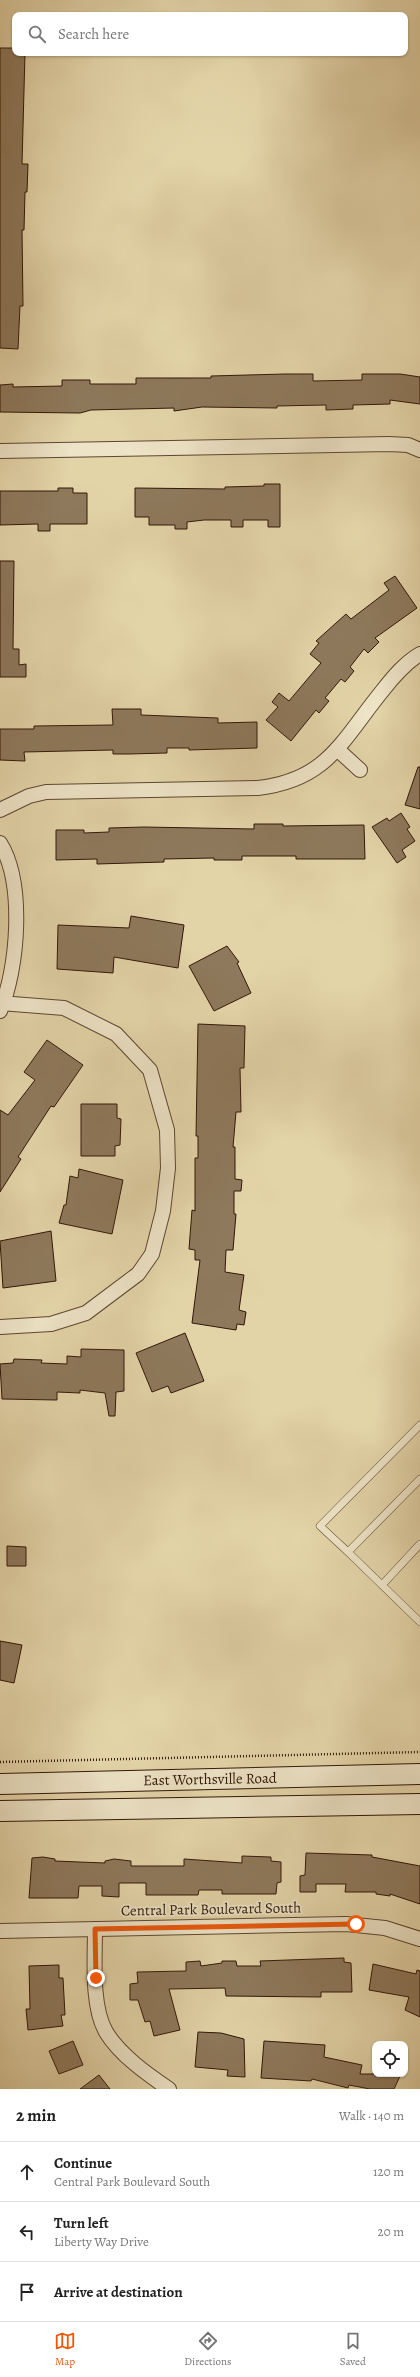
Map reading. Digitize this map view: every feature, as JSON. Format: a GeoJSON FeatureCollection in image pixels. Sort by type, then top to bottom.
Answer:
{"type":"FeatureCollection","features":[{"type":"Feature","properties":{"kind":"main road","name":"East Worthsville Road"},"geometry":{"type":"LineString","coordinates":[[0,1784],[420,1774]]}},
{"type":"Feature","properties":{"kind":"main road","name":"East Worthsville Road"},"geometry":{"type":"LineString","coordinates":[[0,1811],[420,1804]]}},
{"type":"Feature","properties":{"kind":"street"},"geometry":{"type":"LineString","coordinates":[[0,451],[389,444],[408,445],[420,450]]}},
{"type":"Feature","properties":{"kind":"street"},"geometry":{"type":"LineString","coordinates":[[0,810],[29,796],[46,792],[258,788],[278,786],[298,780],[316,770],[337,749],[398,672],[420,654]]}},
{"type":"Feature","properties":{"kind":"street"},"geometry":{"type":"LineString","coordinates":[[337,749],[360,770]]}},
{"type":"Feature","properties":{"kind":"street"},"geometry":{"type":"LineString","coordinates":[[0,843],[12,874],[15,900],[14,951],[9,984],[1,1006],[64,1008],[116,1034],[150,1070],[167,1130],[168,1168],[163,1211],[152,1254],[138,1274],[86,1313],[51,1324],[0,1326]]}},
{"type":"Feature","properties":{"kind":"street","name":"Central Park Boulevard South"},"geometry":{"type":"LineString","coordinates":[[0,1931],[340,1924],[386,1928],[420,1939]]}},
{"type":"Feature","properties":{"kind":"street"},"geometry":{"type":"LineString","coordinates":[[95,1929],[98,2006],[106,2031],[123,2051],[149,2075],[169,2089]]}},
{"type":"Feature","properties":{"kind":"lane"},"geometry":{"type":"LineString","coordinates":[[420,1425],[320,1526],[420,1622]]}},
{"type":"Feature","properties":{"kind":"lane"},"geometry":{"type":"LineString","coordinates":[[348,1552],[420,1479]]}},
{"type":"Feature","properties":{"kind":"lane"},"geometry":{"type":"LineString","coordinates":[[382,1585],[420,1544]]}},
{"type":"Feature","properties":{"kind":"path"},"geometry":{"type":"LineString","coordinates":[[0,1762],[420,1752]]}},
{"type":"Feature","properties":{"kind":"building"},"geometry":{"type":"Polygon","coordinates":[[[0,48],[12,48],[12,56],[25,56],[22,164],[28,164],[27,192],[25,192],[24,230],[22,230],[23,306],[20,306],[18,349],[0,348],[0,48]]]}},
{"type":"Feature","properties":{"kind":"building"},"geometry":{"type":"Polygon","coordinates":[[[313,374],[313,381],[362,380],[362,374],[400,374],[420,377],[420,404],[390,400],[390,404],[353,405],[353,409],[326,410],[326,405],[277,406],[277,408],[202,407],[174,411],[174,408],[91,410],[80,413],[0,412],[0,385],[13,384],[13,387],[62,386],[62,380],[90,380],[90,384],[136,384],[136,378],[211,378],[211,376],[313,374]]]}},
{"type":"Feature","properties":{"kind":"building"},"geometry":{"type":"Polygon","coordinates":[[[264,484],[280,484],[280,527],[268,527],[268,520],[243,520],[243,527],[231,527],[231,520],[204,520],[187,522],[187,529],[175,529],[175,525],[149,525],[149,517],[135,517],[135,488],[225,489],[225,487],[264,486],[264,484]]]}},
{"type":"Feature","properties":{"kind":"building"},"geometry":{"type":"Polygon","coordinates":[[[58,488],[73,488],[73,493],[87,493],[87,524],[50,524],[50,531],[38,531],[38,524],[0,525],[0,491],[58,491],[58,488]]]}},
{"type":"Feature","properties":{"kind":"building"},"geometry":{"type":"Polygon","coordinates":[[[0,561],[14,561],[13,649],[19,649],[19,665],[26,664],[26,677],[0,677],[0,561]]]}},
{"type":"Feature","properties":{"kind":"building"},"geometry":{"type":"Polygon","coordinates":[[[395,576],[417,608],[375,638],[379,642],[368,653],[364,649],[350,667],[354,671],[345,682],[341,679],[325,698],[329,701],[319,713],[316,710],[291,741],[266,720],[278,707],[272,702],[279,693],[289,701],[321,663],[310,654],[319,643],[316,641],[346,614],[351,619],[389,590],[384,583],[395,576]]]}},
{"type":"Feature","properties":{"kind":"building"},"geometry":{"type":"Polygon","coordinates":[[[112,709],[141,709],[141,715],[218,718],[218,723],[257,722],[257,748],[189,750],[189,748],[167,748],[167,753],[129,754],[113,754],[113,750],[24,752],[25,761],[0,760],[0,729],[34,729],[34,726],[113,725],[112,709]]]}},
{"type":"Feature","properties":{"kind":"building"},"geometry":{"type":"Polygon","coordinates":[[[418,767],[420,767],[420,809],[405,805],[418,767]]]}},
{"type":"Feature","properties":{"kind":"building"},"geometry":{"type":"Polygon","coordinates":[[[401,813],[410,827],[407,829],[415,841],[402,850],[406,857],[397,863],[372,827],[387,818],[389,821],[401,813]]]}},
{"type":"Feature","properties":{"kind":"building"},"geometry":{"type":"Polygon","coordinates":[[[254,824],[283,824],[283,826],[364,825],[365,859],[296,859],[296,856],[242,856],[242,860],[214,860],[214,858],[164,859],[164,862],[97,864],[97,859],[56,860],[56,830],[84,830],[84,833],[109,832],[109,828],[144,827],[254,829],[254,824]]]}},
{"type":"Feature","properties":{"kind":"building"},"geometry":{"type":"Polygon","coordinates":[[[131,916],[184,925],[178,968],[114,957],[113,973],[57,969],[58,925],[129,928],[131,916]]]}},
{"type":"Feature","properties":{"kind":"building"},"geometry":{"type":"Polygon","coordinates":[[[227,946],[239,962],[237,963],[251,993],[214,1011],[189,966],[227,946]]]}},
{"type":"Feature","properties":{"kind":"building"},"geometry":{"type":"Polygon","coordinates":[[[198,1024],[245,1026],[244,1068],[240,1068],[241,1112],[236,1112],[233,1147],[235,1147],[235,1179],[242,1180],[241,1191],[234,1191],[234,1214],[236,1214],[233,1250],[226,1250],[225,1272],[244,1275],[239,1310],[246,1312],[244,1325],[237,1324],[236,1330],[192,1323],[200,1260],[195,1260],[195,1250],[189,1249],[192,1210],[195,1211],[195,1158],[198,1158],[198,1136],[196,1136],[198,1024]]]}},
{"type":"Feature","properties":{"kind":"building"},"geometry":{"type":"Polygon","coordinates":[[[47,1040],[83,1065],[54,1107],[51,1106],[18,1157],[21,1159],[0,1192],[0,1110],[8,1115],[35,1080],[24,1072],[47,1040]]]}},
{"type":"Feature","properties":{"kind":"building"},"geometry":{"type":"Polygon","coordinates":[[[81,1104],[117,1104],[117,1118],[121,1119],[120,1145],[115,1146],[115,1156],[81,1156],[81,1104]]]}},
{"type":"Feature","properties":{"kind":"building"},"geometry":{"type":"Polygon","coordinates":[[[79,1169],[123,1180],[112,1234],[59,1223],[64,1205],[66,1205],[70,1176],[78,1178],[79,1169]]]}},
{"type":"Feature","properties":{"kind":"building"},"geometry":{"type":"Polygon","coordinates":[[[51,1231],[56,1281],[3,1288],[0,1241],[51,1231]]]}},
{"type":"Feature","properties":{"kind":"building"},"geometry":{"type":"Polygon","coordinates":[[[185,1333],[204,1381],[171,1393],[168,1386],[152,1392],[136,1353],[185,1333]]]}},
{"type":"Feature","properties":{"kind":"building"},"geometry":{"type":"Polygon","coordinates":[[[81,1349],[124,1350],[124,1391],[116,1392],[115,1416],[109,1416],[105,1393],[80,1390],[80,1393],[57,1392],[57,1400],[2,1399],[0,1364],[13,1363],[14,1359],[42,1360],[41,1363],[67,1364],[67,1356],[81,1357],[81,1349]]]}},
{"type":"Feature","properties":{"kind":"building"},"geometry":{"type":"Polygon","coordinates":[[[7,1546],[26,1547],[26,1566],[7,1566],[7,1546]]]}},
{"type":"Feature","properties":{"kind":"building"},"geometry":{"type":"Polygon","coordinates":[[[0,1641],[22,1645],[14,1683],[0,1680],[0,1641]]]}},
{"type":"Feature","properties":{"kind":"building"},"geometry":{"type":"Polygon","coordinates":[[[306,1853],[372,1855],[372,1857],[420,1866],[420,1904],[390,1894],[390,1896],[376,1894],[376,1892],[345,1892],[346,1884],[316,1884],[316,1892],[300,1892],[300,1876],[305,1875],[306,1853]]]}},
{"type":"Feature","properties":{"kind":"building"},"geometry":{"type":"Polygon","coordinates":[[[242,1856],[271,1857],[271,1861],[281,1862],[281,1882],[277,1883],[276,1894],[222,1894],[222,1890],[199,1890],[198,1895],[146,1895],[146,1883],[119,1883],[119,1897],[102,1896],[102,1886],[79,1886],[78,1898],[29,1898],[32,1858],[43,1857],[55,1859],[55,1861],[105,1863],[105,1861],[114,1859],[131,1861],[131,1866],[184,1866],[184,1859],[242,1863],[242,1856]]]}},
{"type":"Feature","properties":{"kind":"building"},"geometry":{"type":"Polygon","coordinates":[[[344,1958],[344,1962],[351,1963],[352,1992],[321,1992],[321,1997],[226,1996],[225,1988],[169,1989],[180,2030],[154,2036],[150,2021],[145,2022],[138,2000],[130,2000],[130,1984],[138,1983],[137,1972],[186,1971],[186,1962],[200,1961],[201,1966],[222,1963],[222,1961],[236,1961],[237,1966],[261,1966],[260,1961],[344,1958]]]}},
{"type":"Feature","properties":{"kind":"building"},"geometry":{"type":"Polygon","coordinates":[[[373,1964],[416,1974],[417,1970],[420,1971],[420,2017],[405,2010],[409,1997],[369,1990],[373,1964]]]}},
{"type":"Feature","properties":{"kind":"building"},"geometry":{"type":"Polygon","coordinates":[[[59,1965],[59,1978],[63,1978],[65,2015],[61,2015],[63,2026],[28,2030],[26,2009],[30,2009],[29,1966],[59,1965]]]}},
{"type":"Feature","properties":{"kind":"building"},"geometry":{"type":"Polygon","coordinates":[[[198,2032],[221,2033],[244,2039],[245,2077],[227,2076],[228,2070],[195,2067],[198,2032]]]}},
{"type":"Feature","properties":{"kind":"building"},"geometry":{"type":"Polygon","coordinates":[[[73,2041],[83,2065],[59,2074],[49,2051],[73,2041]]]}},
{"type":"Feature","properties":{"kind":"building"},"geometry":{"type":"Polygon","coordinates":[[[264,2041],[325,2045],[324,2057],[362,2065],[360,2074],[372,2074],[372,2077],[400,2077],[394,2089],[370,2089],[349,2085],[348,2088],[312,2079],[311,2081],[261,2078],[264,2041]]]}},
{"type":"Feature","properties":{"kind":"building"},"geometry":{"type":"Polygon","coordinates":[[[99,2075],[110,2089],[80,2089],[99,2075]]]}},
{"type":"Feature","properties":{"kind":"route"},"geometry":{"type":"LineString","coordinates":[[96,1978],[95,1929],[356,1924]]}}]}
